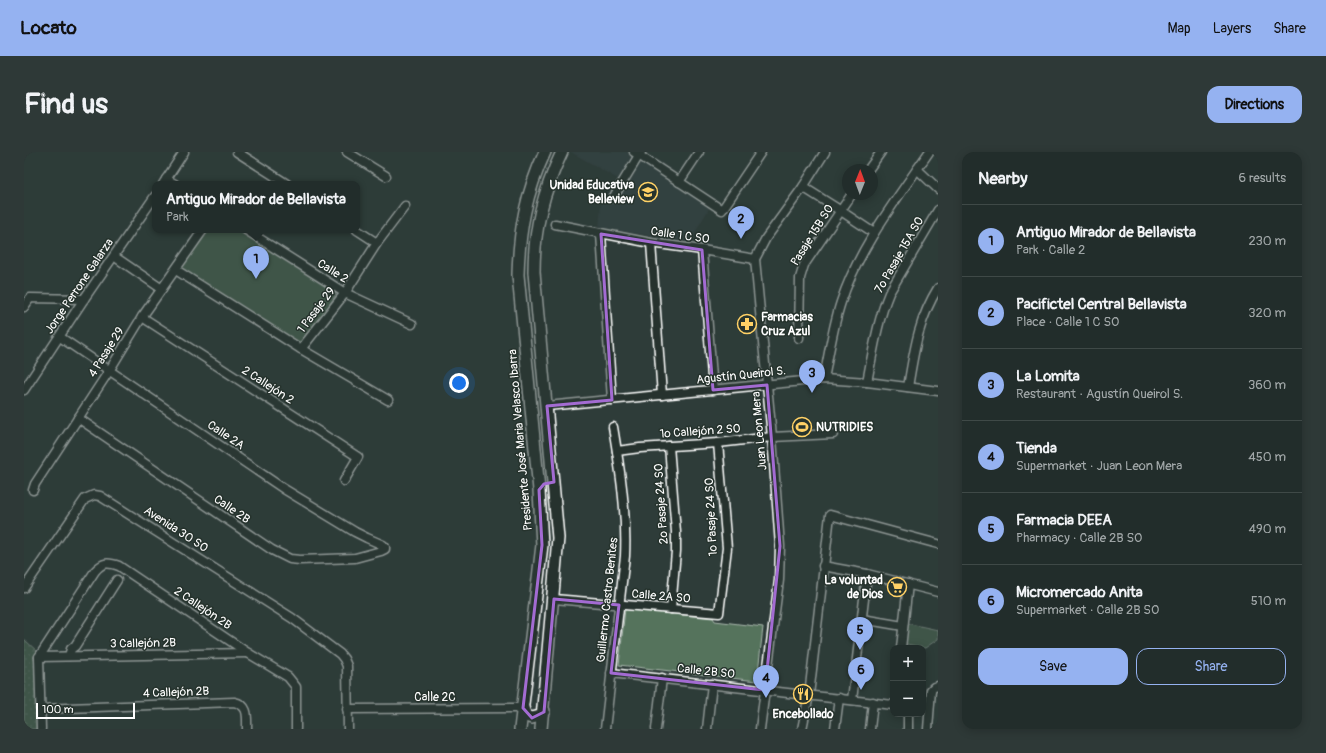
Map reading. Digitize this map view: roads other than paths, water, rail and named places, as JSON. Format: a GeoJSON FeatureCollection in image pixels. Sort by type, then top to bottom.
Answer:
{"type":"FeatureCollection","features":[{"type":"Feature","properties":{"kind":"main road","name":"Presidente José Maria Velasco Ibarra"},"geometry":{"type":"LineString","coordinates":[[521,729],[542,545],[539,490],[518,275],[521,228],[524,208],[536,170],[545,152]]}},
{"type":"Feature","properties":{"kind":"main road"},"geometry":{"type":"LineString","coordinates":[[521,729],[526,725],[532,724],[540,729],[544,711],[554,599],[558,538],[534,272],[534,257],[541,205],[562,152]]}},
{"type":"Feature","properties":{"kind":"main road"},"geometry":{"type":"LineString","coordinates":[[539,490],[541,486],[548,483],[554,488]]}},
{"type":"Feature","properties":{"kind":"main road"},"geometry":{"type":"LineString","coordinates":[[523,708],[526,716],[532,718],[538,718],[544,711]]}},
{"type":"Feature","properties":{"kind":"street"},"geometry":{"type":"LineString","coordinates":[[165,181],[184,152]]}},
{"type":"Feature","properties":{"kind":"street"},"geometry":{"type":"LineString","coordinates":[[237,152],[282,181]]}},
{"type":"Feature","properties":{"kind":"street"},"geometry":{"type":"LineString","coordinates":[[347,152],[386,176]]}},
{"type":"Feature","properties":{"kind":"street"},"geometry":{"type":"LineString","coordinates":[[679,182],[699,152]]}},
{"type":"Feature","properties":{"kind":"street"},"geometry":{"type":"LineString","coordinates":[[613,198],[638,153],[722,210],[762,152]]}},
{"type":"Feature","properties":{"kind":"street"},"geometry":{"type":"LineString","coordinates":[[755,259],[766,238],[803,187],[825,152]]}},
{"type":"Feature","properties":{"kind":"street"},"geometry":{"type":"LineString","coordinates":[[872,164],[881,152]]}},
{"type":"Feature","properties":{"kind":"street"},"geometry":{"type":"LineString","coordinates":[[824,379],[841,302],[852,275],[874,233],[929,152]]}},
{"type":"Feature","properties":{"kind":"street"},"geometry":{"type":"LineString","coordinates":[[917,169],[938,189]]}},
{"type":"Feature","properties":{"kind":"street"},"geometry":{"type":"LineString","coordinates":[[803,187],[841,210],[874,233]]}},
{"type":"Feature","properties":{"kind":"street","name":"Jorge Perrone Galarza"},"geometry":{"type":"LineString","coordinates":[[24,390],[152,200]]}},
{"type":"Feature","properties":{"kind":"street","name":"Pasaje 15B SO"},"geometry":{"type":"LineString","coordinates":[[799,338],[800,278],[804,265],[848,200]]}},
{"type":"Feature","properties":{"kind":"street","name":"1 Pasaje 29"},"geometry":{"type":"LineString","coordinates":[[301,349],[345,293],[377,243],[405,206]]}},
{"type":"Feature","properties":{"kind":"street","name":"7º Pasaje 15A SO"},"geometry":{"type":"LineString","coordinates":[[866,382],[878,323],[889,293],[938,210]]}},
{"type":"Feature","properties":{"kind":"street","name":"Calle 1 C SO"},"geometry":{"type":"LineString","coordinates":[[555,224],[651,244],[702,250],[755,259]]}},
{"type":"Feature","properties":{"kind":"street"},"geometry":{"type":"LineString","coordinates":[[360,232],[377,243]]}},
{"type":"Feature","properties":{"kind":"street","name":"4 Pasaje 29"},"geometry":{"type":"LineString","coordinates":[[33,490],[35,484],[109,371],[142,317],[201,233]]}},
{"type":"Feature","properties":{"kind":"street","name":"Calle 2"},"geometry":{"type":"LineString","coordinates":[[251,233],[345,293],[412,324]]}},
{"type":"Feature","properties":{"kind":"street"},"geometry":{"type":"LineString","coordinates":[[601,234],[612,400]]}},
{"type":"Feature","properties":{"kind":"street"},"geometry":{"type":"LineString","coordinates":[[651,244],[662,395]]}},
{"type":"Feature","properties":{"kind":"street"},"geometry":{"type":"LineString","coordinates":[[702,250],[713,390]]}},
{"type":"Feature","properties":{"kind":"street"},"geometry":{"type":"LineString","coordinates":[[118,259],[162,289]]}},
{"type":"Feature","properties":{"kind":"street","name":"Juan Leon Mera"},"geometry":{"type":"LineString","coordinates":[[755,259],[772,436],[780,546],[778,580],[760,729]]}},
{"type":"Feature","properties":{"kind":"street"},"geometry":{"type":"LineString","coordinates":[[176,270],[301,349],[388,400]]}},
{"type":"Feature","properties":{"kind":"street"},"geometry":{"type":"LineString","coordinates":[[908,387],[916,340],[922,318],[938,288]]}},
{"type":"Feature","properties":{"kind":"street"},"geometry":{"type":"LineString","coordinates":[[24,307],[30,298],[84,299]]}},
{"type":"Feature","properties":{"kind":"street","name":"2 Callejón 2"},"geometry":{"type":"LineString","coordinates":[[142,317],[358,457],[344,481]]}},
{"type":"Feature","properties":{"kind":"street","name":"Calle 2A"},"geometry":{"type":"LineString","coordinates":[[60,337],[300,500],[361,535],[383,545]]}},
{"type":"Feature","properties":{"kind":"street","name":"Agustín Queirol S."},"geometry":{"type":"LineString","coordinates":[[547,406],[824,379],[866,382],[938,391]]}},
{"type":"Feature","properties":{"kind":"street","name":"Calle 2B"},"geometry":{"type":"LineString","coordinates":[[78,418],[272,550],[285,557],[300,560],[355,558],[383,550],[386,548],[383,545]]}},
{"type":"Feature","properties":{"kind":"street","name":"Guillermo Castro Benites"},"geometry":{"type":"LineString","coordinates":[[605,729],[626,556],[626,532],[613,427]]}},
{"type":"Feature","properties":{"kind":"street","name":"1º Callejón 2 SO"},"geometry":{"type":"LineString","coordinates":[[617,450],[718,443],[772,436],[833,434]]}},
{"type":"Feature","properties":{"kind":"street","name":"1º Pasaje 24 SO"},"geometry":{"type":"LineString","coordinates":[[718,443],[727,548],[719,613]]}},
{"type":"Feature","properties":{"kind":"street","name":"2º Pasaje 24 SO"},"geometry":{"type":"LineString","coordinates":[[669,446],[676,532],[676,551],[671,609]]}},
{"type":"Feature","properties":{"kind":"street","name":"Avenida 30 SO"},"geometry":{"type":"LineString","coordinates":[[24,588],[85,498],[94,495],[100,496],[292,618],[340,654],[344,659],[346,666],[347,709]]}},
{"type":"Feature","properties":{"kind":"street"},"geometry":{"type":"LineString","coordinates":[[802,729],[808,695],[830,515],[938,544]]}},
{"type":"Feature","properties":{"kind":"street","name":"2 Callejón 2B"},"geometry":{"type":"LineString","coordinates":[[38,657],[99,566],[105,563],[119,566],[248,654],[288,677],[296,687],[296,729]]}},
{"type":"Feature","properties":{"kind":"street"},"geometry":{"type":"LineString","coordinates":[[823,566],[867,574],[938,592]]}},
{"type":"Feature","properties":{"kind":"street"},"geometry":{"type":"LineString","coordinates":[[852,700],[867,574]]}},
{"type":"Feature","properties":{"kind":"street"},"geometry":{"type":"LineString","coordinates":[[69,656],[71,649],[75,646],[117,580]]}},
{"type":"Feature","properties":{"kind":"street"},"geometry":{"type":"LineString","coordinates":[[901,645],[908,584]]}},
{"type":"Feature","properties":{"kind":"street","name":"Calle 2A SO"},"geometry":{"type":"LineString","coordinates":[[554,599],[719,613]]}},
{"type":"Feature","properties":{"kind":"street"},"geometry":{"type":"LineString","coordinates":[[862,619],[903,626]]}},
{"type":"Feature","properties":{"kind":"street"},"geometry":{"type":"LineString","coordinates":[[75,646],[78,657]]}},
{"type":"Feature","properties":{"kind":"street","name":"3 Callejón 2B"},"geometry":{"type":"LineString","coordinates":[[38,657],[248,654]]}},
{"type":"Feature","properties":{"kind":"street"},"geometry":{"type":"LineString","coordinates":[[38,657],[41,729]]}},
{"type":"Feature","properties":{"kind":"street","name":"Calle 2B SO"},"geometry":{"type":"LineString","coordinates":[[611,673],[890,705]]}},
{"type":"Feature","properties":{"kind":"street"},"geometry":{"type":"LineString","coordinates":[[656,729],[662,678]]}},
{"type":"Feature","properties":{"kind":"street"},"geometry":{"type":"LineString","coordinates":[[707,729],[712,684]]}},
{"type":"Feature","properties":{"kind":"street"},"geometry":{"type":"LineString","coordinates":[[928,729],[926,707],[934,688]]}},
{"type":"Feature","properties":{"kind":"street"},"geometry":{"type":"LineString","coordinates":[[835,729],[839,698]]}},
{"type":"Feature","properties":{"kind":"street","name":"4 Callejón 2B"},"geometry":{"type":"LineString","coordinates":[[40,709],[230,702],[240,703],[245,709],[247,729]]}},
{"type":"Feature","properties":{"kind":"street"},"geometry":{"type":"LineString","coordinates":[[870,729],[873,702]]}},
{"type":"Feature","properties":{"kind":"street","name":"Calle 2C"},"geometry":{"type":"LineString","coordinates":[[347,709],[523,708]]}},
{"type":"Feature","properties":{"kind":"street"},"geometry":{"type":"LineString","coordinates":[[347,709],[348,729]]}},
{"type":"Feature","properties":{"kind":"street"},"geometry":{"type":"LineString","coordinates":[[908,717],[908,729]]}},
{"type":"Feature","properties":{"kind":"place","name":"Unidad Educativa Belleview"},"geometry":{"type":"Point","coordinates":[648,192]}},
{"type":"Feature","properties":{"kind":"place","name":"Pacifictel Central Bellavista"},"geometry":{"type":"Point","coordinates":[741,239]}},
{"type":"Feature","properties":{"kind":"place","name":"Antiguo Mirador de Bellavista"},"geometry":{"type":"Point","coordinates":[256,279]}},
{"type":"Feature","properties":{"kind":"place","name":"Farmacias Cruz Azul"},"geometry":{"type":"Point","coordinates":[747,324]}},
{"type":"Feature","properties":{"kind":"place","name":"La Lomita"},"geometry":{"type":"Point","coordinates":[812,393]}},
{"type":"Feature","properties":{"kind":"place","name":"NUTRIDIES"},"geometry":{"type":"Point","coordinates":[802,427]}},
{"type":"Feature","properties":{"kind":"place","name":"La voluntad de Dios"},"geometry":{"type":"Point","coordinates":[897,587]}},
{"type":"Feature","properties":{"kind":"place","name":"Farmacia DEEA"},"geometry":{"type":"Point","coordinates":[860,650]}},
{"type":"Feature","properties":{"kind":"place","name":"Micromercado Anita"},"geometry":{"type":"Point","coordinates":[861,690]}},
{"type":"Feature","properties":{"kind":"place","name":"Encebollado"},"geometry":{"type":"Point","coordinates":[803,694]}},
{"type":"Feature","properties":{"kind":"place","name":"Tienda"},"geometry":{"type":"Point","coordinates":[766,698]}}]}
